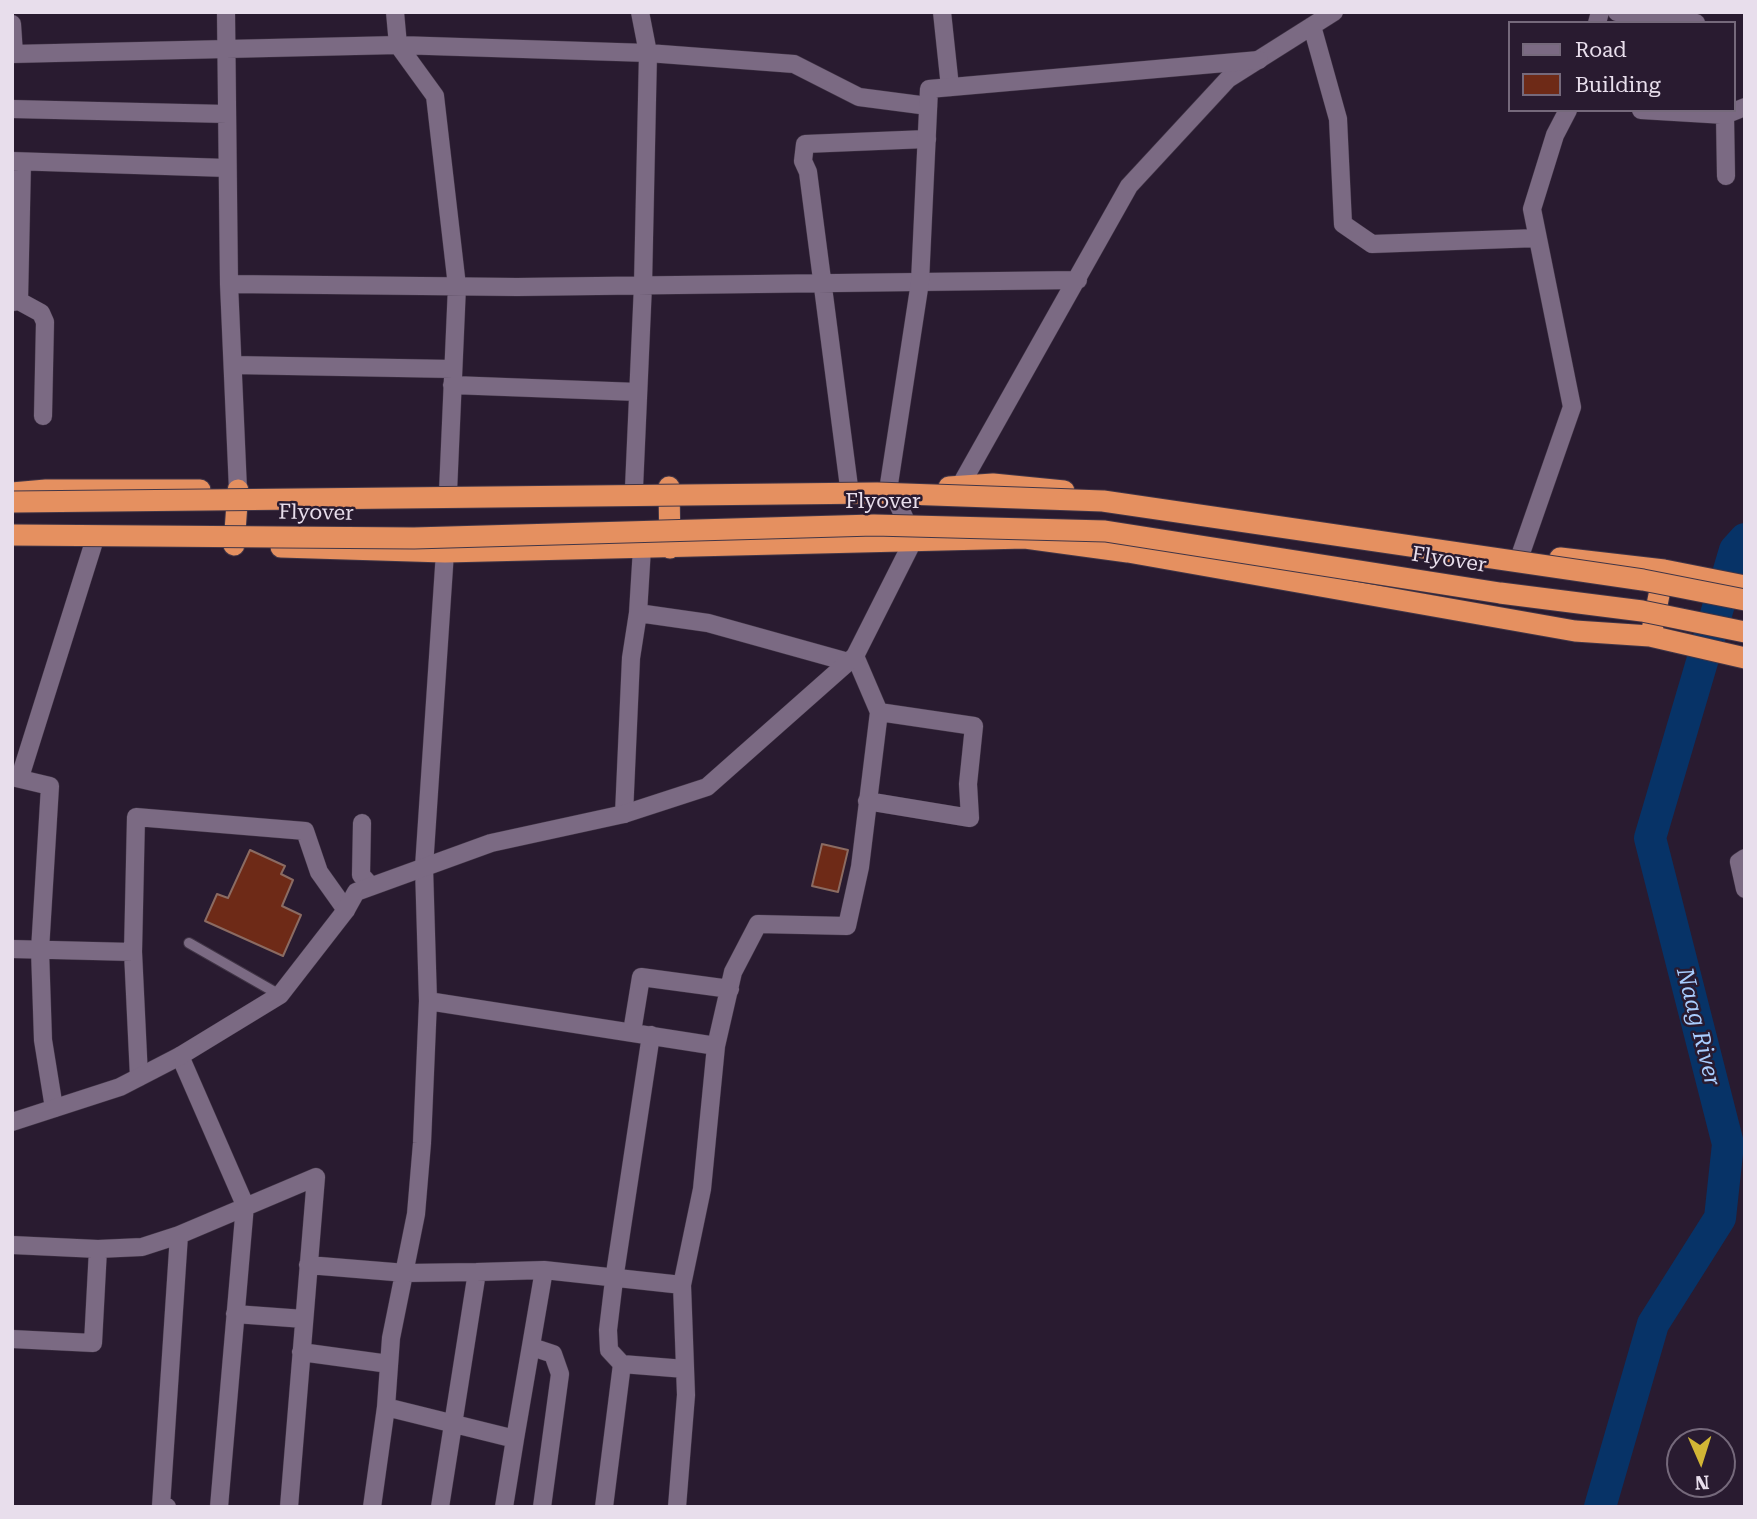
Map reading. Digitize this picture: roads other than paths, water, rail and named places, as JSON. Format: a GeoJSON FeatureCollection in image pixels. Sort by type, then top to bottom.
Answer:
{"type":"FeatureCollection","features":[{"type":"Feature","properties":{"kind":"highway"},"geometry":{"type":"LineString","coordinates":[[12,493],[46,490],[448,492],[669,487],[849,487],[889,484],[959,488],[993,484],[1102,494],[1412,542],[1664,570],[1745,586]]}},
{"type":"Feature","properties":{"kind":"highway"},"geometry":{"type":"LineString","coordinates":[[669,487],[670,548]]}},
{"type":"Feature","properties":{"kind":"highway"},"geometry":{"type":"LineString","coordinates":[[234,545],[238,490]]}},
{"type":"Feature","properties":{"kind":"highway","name":"Flyover"},"geometry":{"type":"LineString","coordinates":[[12,502],[877,493],[1104,501],[1643,580],[1745,600]]}},
{"type":"Feature","properties":{"kind":"highway","name":"Flyover"},"geometry":{"type":"LineString","coordinates":[[12,535],[414,538],[874,525],[1105,531],[1500,593],[1642,611],[1745,632]]}},
{"type":"Feature","properties":{"kind":"highway"},"geometry":{"type":"LineString","coordinates":[[12,544],[234,545],[445,552],[1025,538],[1115,550],[1575,631],[1650,636],[1745,658]]}},
{"type":"Feature","properties":{"kind":"highway"},"geometry":{"type":"LineString","coordinates":[[1650,636],[1664,570]]}},
{"type":"Feature","properties":{"kind":"street"},"geometry":{"type":"LineString","coordinates":[[226,12],[229,284],[238,490]]}},
{"type":"Feature","properties":{"kind":"street"},"geometry":{"type":"LineString","coordinates":[[395,12],[398,45],[435,96],[457,286],[448,492]]}},
{"type":"Feature","properties":{"kind":"street"},"geometry":{"type":"LineString","coordinates":[[634,488],[643,285],[648,53],[640,12]]}},
{"type":"Feature","properties":{"kind":"street"},"geometry":{"type":"LineString","coordinates":[[942,12],[950,87]]}},
{"type":"Feature","properties":{"kind":"street"},"geometry":{"type":"LineString","coordinates":[[959,488],[1079,280],[1129,186],[1228,79],[1334,12]]}},
{"type":"Feature","properties":{"kind":"street"},"geometry":{"type":"LineString","coordinates":[[1617,12],[1682,21]]}},
{"type":"Feature","properties":{"kind":"street"},"geometry":{"type":"LineString","coordinates":[[12,24],[13,54],[398,45],[648,53],[794,64],[859,97],[928,106]]}},
{"type":"Feature","properties":{"kind":"street"},"geometry":{"type":"LineString","coordinates":[[1312,26],[1338,119],[1343,224],[1372,244],[1538,239]]}},
{"type":"Feature","properties":{"kind":"street"},"geometry":{"type":"LineString","coordinates":[[12,1122],[120,1087],[180,1056],[280,995],[346,910],[356,892],[491,843],[624,814],[707,787],[851,659],[914,539],[889,484],[920,282],[929,89],[1259,60]]}},
{"type":"Feature","properties":{"kind":"street"},"geometry":{"type":"LineString","coordinates":[[12,109],[227,114]]}},
{"type":"Feature","properties":{"kind":"street"},"geometry":{"type":"LineString","coordinates":[[1521,553],[1572,407],[1532,209],[1555,135],[1567,112]]}},
{"type":"Feature","properties":{"kind":"street"},"geometry":{"type":"LineString","coordinates":[[1725,112],[1726,176]]}},
{"type":"Feature","properties":{"kind":"street"},"geometry":{"type":"LineString","coordinates":[[849,487],[808,172],[803,161],[805,144],[926,139]]}},
{"type":"Feature","properties":{"kind":"street"},"geometry":{"type":"LineString","coordinates":[[43,416],[45,322],[41,313],[16,302],[17,162],[227,168]]}},
{"type":"Feature","properties":{"kind":"street"},"geometry":{"type":"LineString","coordinates":[[229,284],[821,285],[1079,280]]}},
{"type":"Feature","properties":{"kind":"street"},"geometry":{"type":"LineString","coordinates":[[233,365],[452,377],[638,392]]}},
{"type":"Feature","properties":{"kind":"street"},"geometry":{"type":"LineString","coordinates":[[54,1108],[43,1040],[40,950],[50,786],[16,777],[93,545]]}},
{"type":"Feature","properties":{"kind":"street"},"geometry":{"type":"LineString","coordinates":[[624,814],[631,658],[638,614],[642,548]]}},
{"type":"Feature","properties":{"kind":"street"},"geometry":{"type":"LineString","coordinates":[[372,1507],[386,1407],[391,1338],[416,1214],[429,1001],[424,867],[445,552]]}},
{"type":"Feature","properties":{"kind":"street"},"geometry":{"type":"LineString","coordinates":[[638,614],[708,623],[851,659],[879,712],[860,867],[847,926],[758,924],[733,972],[716,1046],[702,1189],[682,1285],[685,1368],[677,1507]]}},
{"type":"Feature","properties":{"kind":"street"},"geometry":{"type":"LineString","coordinates":[[867,802],[970,818],[968,784],[974,726],[879,712]]}},
{"type":"Feature","properties":{"kind":"street"},"geometry":{"type":"LineString","coordinates":[[139,1077],[132,952],[136,817],[305,831],[319,872],[346,910]]}},
{"type":"Feature","properties":{"kind":"street"},"geometry":{"type":"LineString","coordinates":[[362,823],[361,875],[371,886]]}},
{"type":"Feature","properties":{"kind":"street"},"geometry":{"type":"LineString","coordinates":[[1745,858],[1739,862],[1745,889]]}},
{"type":"Feature","properties":{"kind":"street"},"geometry":{"type":"LineString","coordinates":[[12,949],[132,952]]}},
{"type":"Feature","properties":{"kind":"street"},"geometry":{"type":"LineString","coordinates":[[632,1032],[641,977],[730,989]]}},
{"type":"Feature","properties":{"kind":"street"},"geometry":{"type":"LineString","coordinates":[[429,1001],[716,1046]]}},
{"type":"Feature","properties":{"kind":"street"},"geometry":{"type":"LineString","coordinates":[[651,1035],[614,1280],[608,1330],[610,1350],[622,1364],[685,1368]]}},
{"type":"Feature","properties":{"kind":"street"},"geometry":{"type":"LineString","coordinates":[[180,1056],[246,1205],[219,1507]]}},
{"type":"Feature","properties":{"kind":"street"},"geometry":{"type":"LineString","coordinates":[[12,1244],[99,1249],[142,1247],[179,1235],[316,1177],[289,1507]]}},
{"type":"Feature","properties":{"kind":"street"},"geometry":{"type":"LineString","coordinates":[[167,1507],[161,1506],[179,1235]]}},
{"type":"Feature","properties":{"kind":"street"},"geometry":{"type":"LineString","coordinates":[[12,1339],[93,1343],[99,1249]]}},
{"type":"Feature","properties":{"kind":"street"},"geometry":{"type":"LineString","coordinates":[[308,1265],[406,1273],[544,1270],[614,1280],[682,1285]]}},
{"type":"Feature","properties":{"kind":"street"},"geometry":{"type":"LineString","coordinates":[[504,1507],[544,1270]]}},
{"type":"Feature","properties":{"kind":"street"},"geometry":{"type":"LineString","coordinates":[[440,1507],[477,1272]]}},
{"type":"Feature","properties":{"kind":"street"},"geometry":{"type":"LineString","coordinates":[[235,1314],[304,1319]]}},
{"type":"Feature","properties":{"kind":"street"},"geometry":{"type":"LineString","coordinates":[[532,1347],[553,1354],[560,1374],[542,1507]]}},
{"type":"Feature","properties":{"kind":"street"},"geometry":{"type":"LineString","coordinates":[[301,1352],[389,1364]]}},
{"type":"Feature","properties":{"kind":"street"},"geometry":{"type":"LineString","coordinates":[[604,1507],[622,1364]]}},
{"type":"Feature","properties":{"kind":"street"},"geometry":{"type":"LineString","coordinates":[[386,1407],[515,1439]]}},
{"type":"Feature","properties":{"kind":"lane"},"geometry":{"type":"LineString","coordinates":[[189,943],[280,995]]}},
{"type":"Feature","properties":{"kind":"waterway","name":"Naag River"},"geometry":{"type":"LineString","coordinates":[[1600,1507],[1653,1324],[1720,1218],[1728,1144],[1650,838],[1735,550],[1745,539]]}}]}
